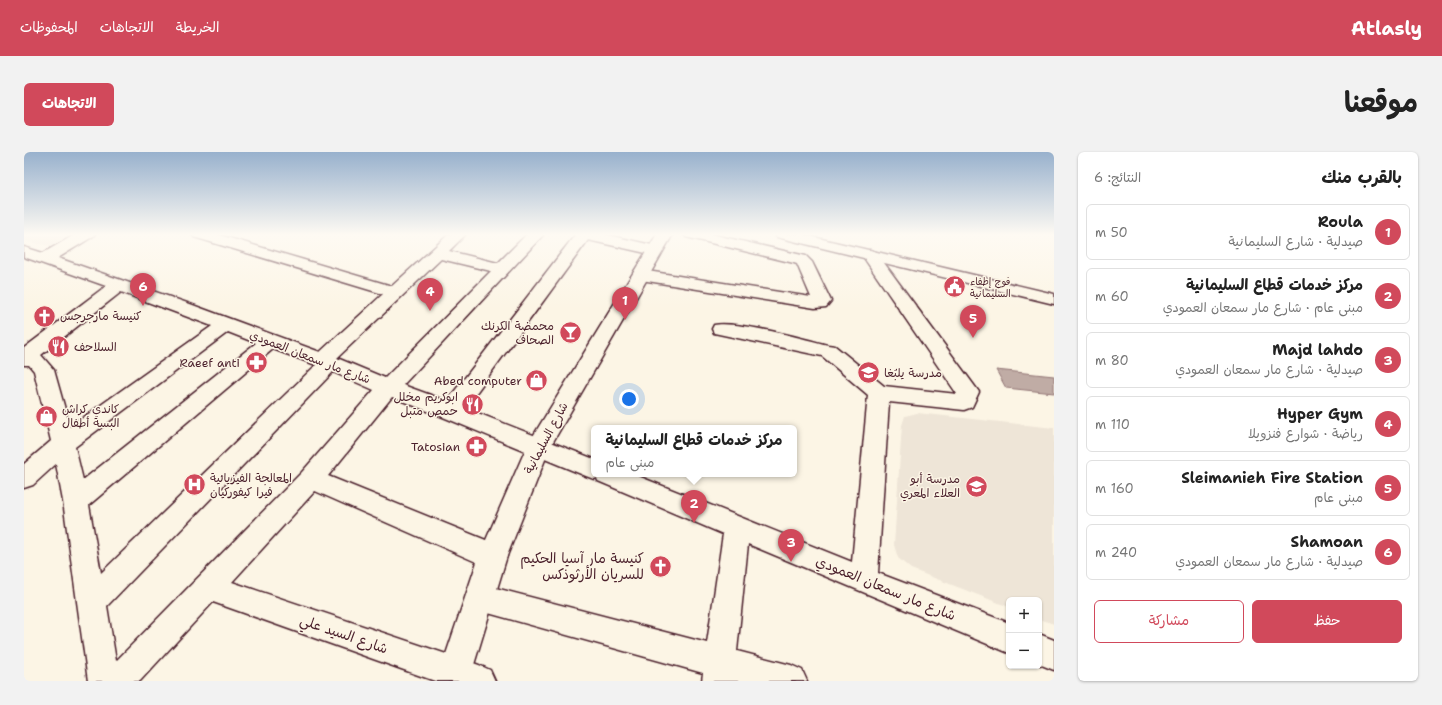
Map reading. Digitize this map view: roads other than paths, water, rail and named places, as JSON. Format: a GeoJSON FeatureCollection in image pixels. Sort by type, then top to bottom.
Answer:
{"type":"FeatureCollection","features":[{"type":"Feature","properties":{"kind":"street","name":"شارع مار سمعان العمودي"},"geometry":{"type":"LineString","coordinates":[[45,259],[184,308],[226,325],[326,361],[388,388],[451,411],[591,468]]}},
{"type":"Feature","properties":{"kind":"street"},"geometry":{"type":"LineString","coordinates":[[285,259],[395,292]]}},
{"type":"Feature","properties":{"kind":"street"},"geometry":{"type":"LineString","coordinates":[[92,601],[326,361],[395,292],[431,259]]}},
{"type":"Feature","properties":{"kind":"street"},"geometry":{"type":"LineString","coordinates":[[460,259],[502,269]]}},
{"type":"Feature","properties":{"kind":"street"},"geometry":{"type":"LineString","coordinates":[[119,681],[311,479],[388,388],[512,259]]}},
{"type":"Feature","properties":{"kind":"street"},"geometry":{"type":"LineString","coordinates":[[451,411],[565,259]]}},
{"type":"Feature","properties":{"kind":"street","name":"شارع السليمانية"},"geometry":{"type":"LineString","coordinates":[[463,678],[480,598],[493,556],[539,446],[650,259]]}},
{"type":"Feature","properties":{"kind":"street"},"geometry":{"type":"LineString","coordinates":[[641,275],[820,303],[822,301],[804,262],[799,259]]}},
{"type":"Feature","properties":{"kind":"street"},"geometry":{"type":"LineString","coordinates":[[721,329],[752,334],[828,351],[879,393],[964,402],[968,392],[873,259]]}},
{"type":"Feature","properties":{"kind":"street"},"geometry":{"type":"LineString","coordinates":[[885,259],[1054,299]]}},
{"type":"Feature","properties":{"kind":"street"},"geometry":{"type":"LineString","coordinates":[[937,259],[1054,286]]}},
{"type":"Feature","properties":{"kind":"street"},"geometry":{"type":"LineString","coordinates":[[25,356],[119,285]]}},
{"type":"Feature","properties":{"kind":"street"},"geometry":{"type":"LineString","coordinates":[[24,478],[63,444],[226,325]]}},
{"type":"Feature","properties":{"kind":"street"},"geometry":{"type":"LineString","coordinates":[[76,501],[270,341]]}},
{"type":"Feature","properties":{"kind":"street"},"geometry":{"type":"LineString","coordinates":[[25,356],[36,360],[44,370],[63,444],[76,501],[104,681]]}},
{"type":"Feature","properties":{"kind":"street"},"geometry":{"type":"LineString","coordinates":[[864,580],[879,393]]}},
{"type":"Feature","properties":{"kind":"street","name":"شارع مار سمعان العمودي"},"geometry":{"type":"LineString","coordinates":[[614,477],[1006,637]]}},
{"type":"Feature","properties":{"kind":"street"},"geometry":{"type":"LineString","coordinates":[[311,479],[493,556]]}},
{"type":"Feature","properties":{"kind":"street"},"geometry":{"type":"LineString","coordinates":[[719,671],[737,527]]}},
{"type":"Feature","properties":{"kind":"street","name":"شارع السيد علي"},"geometry":{"type":"LineString","coordinates":[[208,587],[463,678]]}},
{"type":"Feature","properties":{"kind":"street"},"geometry":{"type":"LineString","coordinates":[[480,598],[719,671],[791,681]]}},
{"type":"Feature","properties":{"kind":"street"},"geometry":{"type":"LineString","coordinates":[[1042,651],[1054,655]]}},
{"type":"Feature","properties":{"kind":"place","name":"فوج إطفاء السليمانية"},"geometry":{"type":"Point","coordinates":[954,287]}},
{"type":"Feature","properties":{"kind":"place","name":"Shamoan"},"geometry":{"type":"Point","coordinates":[143,306]}},
{"type":"Feature","properties":{"kind":"place","name":"Hyper Gym"},"geometry":{"type":"Point","coordinates":[430,311]}},
{"type":"Feature","properties":{"kind":"place","name":"كنيسة مارجرجس"},"geometry":{"type":"Point","coordinates":[45,316]}},
{"type":"Feature","properties":{"kind":"place","name":"Roula"},"geometry":{"type":"Point","coordinates":[625,320]}},
{"type":"Feature","properties":{"kind":"place","name":"محمضة الكرنك الصحاف"},"geometry":{"type":"Point","coordinates":[570,333]}},
{"type":"Feature","properties":{"kind":"place","name":"Sleimanieh Fire Station"},"geometry":{"type":"Point","coordinates":[973,338]}},
{"type":"Feature","properties":{"kind":"place","name":"السلاحف"},"geometry":{"type":"Point","coordinates":[58,347]}},
{"type":"Feature","properties":{"kind":"place","name":"Raeef anti"},"geometry":{"type":"Point","coordinates":[256,363]}},
{"type":"Feature","properties":{"kind":"place","name":"مدرسة يلبُغا"},"geometry":{"type":"Point","coordinates":[868,373]}},
{"type":"Feature","properties":{"kind":"place","name":"Abed computer"},"geometry":{"type":"Point","coordinates":[537,381]}},
{"type":"Feature","properties":{"kind":"place","name":"ابوكريم مخلل حمص متبل"},"geometry":{"type":"Point","coordinates":[473,404]}},
{"type":"Feature","properties":{"kind":"place","name":"كاندي كراش البسة أطفال"},"geometry":{"type":"Point","coordinates":[47,416]}},
{"type":"Feature","properties":{"kind":"place","name":"Tatosian"},"geometry":{"type":"Point","coordinates":[476,447]}},
{"type":"Feature","properties":{"kind":"place","name":"المعالجة الفيزيائية فيرا كيفوركيان"},"geometry":{"type":"Point","coordinates":[194,485]}},
{"type":"Feature","properties":{"kind":"place","name":"مدرسة أبو العلاء المعري"},"geometry":{"type":"Point","coordinates":[976,486]}},
{"type":"Feature","properties":{"kind":"place","name":"مركز خدمات قطاع السليمانية"},"geometry":{"type":"Point","coordinates":[694,523]}},
{"type":"Feature","properties":{"kind":"place","name":"Majd lahdo"},"geometry":{"type":"Point","coordinates":[791,562]}},
{"type":"Feature","properties":{"kind":"place","name":"كنيسة مار آسيا الحكيم للسريان الأرثوذكس"},"geometry":{"type":"Point","coordinates":[660,566]}}]}
